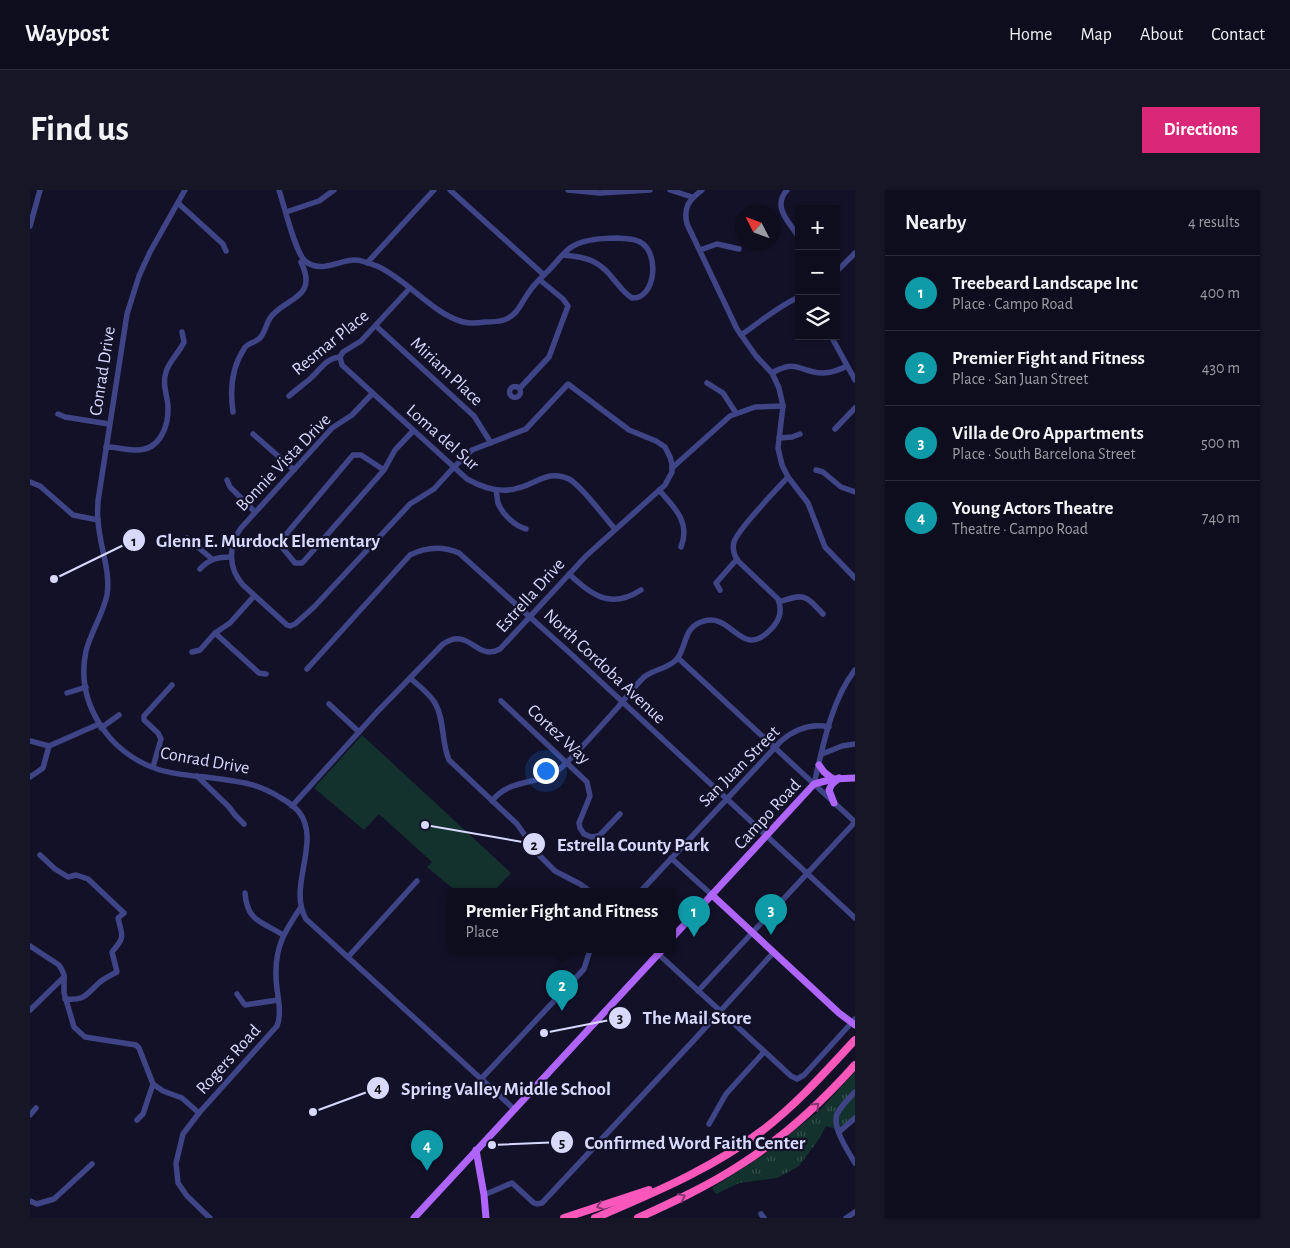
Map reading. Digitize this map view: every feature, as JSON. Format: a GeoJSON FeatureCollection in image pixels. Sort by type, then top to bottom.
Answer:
{"type":"FeatureCollection","features":[{"type":"Feature","properties":{"kind":"highway"},"geometry":{"type":"LineString","coordinates":[[595,1218],[679,1180],[727,1154],[763,1130],[797,1101],[855,1040]]}},
{"type":"Feature","properties":{"kind":"highway"},"geometry":{"type":"LineString","coordinates":[[638,1218],[704,1186],[772,1144],[811,1110],[855,1065]]}},
{"type":"Feature","properties":{"kind":"highway"},"geometry":{"type":"LineString","coordinates":[[564,1218],[679,1180]]}},
{"type":"Feature","properties":{"kind":"main road"},"geometry":{"type":"LineString","coordinates":[[819,763],[824,772],[836,778],[829,790],[834,803]]}},
{"type":"Feature","properties":{"kind":"main road","name":"Campo Road"},"geometry":{"type":"LineString","coordinates":[[676,934],[814,784],[836,778],[855,778]]}},
{"type":"Feature","properties":{"kind":"main road"},"geometry":{"type":"LineString","coordinates":[[712,895],[838,1013],[854,1023]]}},
{"type":"Feature","properties":{"kind":"main road"},"geometry":{"type":"LineString","coordinates":[[414,1218],[656,953]]}},
{"type":"Feature","properties":{"kind":"main road"},"geometry":{"type":"LineString","coordinates":[[476,1150],[481,1172],[486,1218]]}},
{"type":"Feature","properties":{"kind":"main road"},"geometry":{"type":"LineString","coordinates":[[465,1163],[481,1172]]}},
{"type":"Feature","properties":{"kind":"street"},"geometry":{"type":"LineString","coordinates":[[30,226],[40,190]]}},
{"type":"Feature","properties":{"kind":"street","name":"Conrad Drive"},"geometry":{"type":"LineString","coordinates":[[185,190],[150,252],[131,302],[123,335],[98,501],[98,520],[108,580],[105,603],[86,652],[84,668],[86,687],[88,698],[100,726],[116,745],[131,757],[153,768],[254,784],[271,792],[292,806],[301,816],[306,827],[299,896],[300,907]]}},
{"type":"Feature","properties":{"kind":"street"},"geometry":{"type":"LineString","coordinates":[[279,190],[299,254],[304,260],[314,266],[325,267],[357,260],[382,268],[446,315],[463,322],[498,321],[510,318],[530,291],[563,255],[571,247],[581,242],[611,238],[632,239],[641,242],[648,248],[651,257],[653,274],[651,282],[643,293],[636,298],[632,298],[627,295],[600,264],[577,256],[563,255]]}},
{"type":"Feature","properties":{"kind":"street"},"geometry":{"type":"LineString","coordinates":[[286,212],[322,199],[334,190]]}},
{"type":"Feature","properties":{"kind":"street"},"geometry":{"type":"LineString","coordinates":[[367,263],[434,190]]}},
{"type":"Feature","properties":{"kind":"street"},"geometry":{"type":"LineString","coordinates":[[450,190],[542,278],[568,306],[549,357],[520,388]]}},
{"type":"Feature","properties":{"kind":"street"},"geometry":{"type":"LineString","coordinates":[[568,190],[600,193],[650,190]]}},
{"type":"Feature","properties":{"kind":"street"},"geometry":{"type":"LineString","coordinates":[[670,190],[691,195],[692,197]]}},
{"type":"Feature","properties":{"kind":"street"},"geometry":{"type":"LineString","coordinates":[[702,190],[692,197],[686,209],[686,220],[741,335],[756,356],[772,373],[779,388],[783,406],[778,448],[788,477],[808,503],[825,547],[855,578]]}},
{"type":"Feature","properties":{"kind":"street"},"geometry":{"type":"LineString","coordinates":[[787,190],[781,200],[781,210],[795,232]]}},
{"type":"Feature","properties":{"kind":"street"},"geometry":{"type":"LineString","coordinates":[[178,202],[223,244],[226,251]]}},
{"type":"Feature","properties":{"kind":"street"},"geometry":{"type":"LineString","coordinates":[[700,250],[717,244],[735,248]]}},
{"type":"Feature","properties":{"kind":"street"},"geometry":{"type":"LineString","coordinates":[[840,268],[855,253]]}},
{"type":"Feature","properties":{"kind":"street"},"geometry":{"type":"LineString","coordinates":[[233,412],[232,382],[241,353],[246,346],[261,337],[273,315],[302,292],[307,276],[301,262],[304,260]]}},
{"type":"Feature","properties":{"kind":"street","name":"Resmar Place"},"geometry":{"type":"LineString","coordinates":[[289,396],[325,363],[340,357],[344,352],[361,341],[410,288]]}},
{"type":"Feature","properties":{"kind":"street"},"geometry":{"type":"LineString","coordinates":[[741,335],[768,314],[795,299]]}},
{"type":"Feature","properties":{"kind":"street","name":"Miriam Place"},"geometry":{"type":"LineString","coordinates":[[376,326],[474,416],[491,443]]}},
{"type":"Feature","properties":{"kind":"street"},"geometry":{"type":"LineString","coordinates":[[106,447],[140,450],[150,447],[162,436],[168,414],[164,387],[166,370],[184,342],[182,332]]}},
{"type":"Feature","properties":{"kind":"street"},"geometry":{"type":"LineString","coordinates":[[833,340],[855,380]]}},
{"type":"Feature","properties":{"kind":"street","name":"Loma del Sur"},"geometry":{"type":"LineString","coordinates":[[340,357],[342,365],[465,478],[476,484],[496,490],[520,488],[546,476],[557,475],[564,477],[575,483],[615,529]]}},
{"type":"Feature","properties":{"kind":"street"},"geometry":{"type":"LineString","coordinates":[[772,373],[791,366],[824,373],[833,372],[846,366]]}},
{"type":"Feature","properties":{"kind":"street"},"geometry":{"type":"LineString","coordinates":[[708,383],[723,393],[736,413],[755,407],[783,406]]}},
{"type":"Feature","properties":{"kind":"street"},"geometry":{"type":"LineString","coordinates":[[200,569],[212,559],[231,557],[232,566],[237,578],[254,596],[287,625],[295,624],[323,598],[410,504],[434,488],[472,450],[526,429],[568,384],[629,430],[662,445],[669,454],[672,468]]}},
{"type":"Feature","properties":{"kind":"street","name":"Bonnie Vista Drive"},"geometry":{"type":"LineString","coordinates":[[231,557],[236,536],[255,512],[332,428],[352,416],[372,394]]}},
{"type":"Feature","properties":{"kind":"street"},"geometry":{"type":"LineString","coordinates":[[836,429],[855,408]]}},
{"type":"Feature","properties":{"kind":"street","name":"Estrella Drive"},"geometry":{"type":"LineString","coordinates":[[292,806],[410,678],[448,641],[461,638],[487,653],[495,652],[502,648],[596,546],[659,490],[670,478],[672,468],[720,424],[736,413]]}},
{"type":"Feature","properties":{"kind":"street"},"geometry":{"type":"LineString","coordinates":[[58,414],[65,417],[110,424]]}},
{"type":"Feature","properties":{"kind":"street"},"geometry":{"type":"LineString","coordinates":[[384,470],[361,455],[353,456],[284,538],[281,546],[296,563],[302,563],[384,470],[395,450],[413,431]]}},
{"type":"Feature","properties":{"kind":"street"},"geometry":{"type":"LineString","coordinates":[[253,434],[294,470]]}},
{"type":"Feature","properties":{"kind":"street"},"geometry":{"type":"LineString","coordinates":[[779,438],[800,434]]}},
{"type":"Feature","properties":{"kind":"street"},"geometry":{"type":"LineString","coordinates":[[816,470],[823,472],[841,487],[855,492]]}},
{"type":"Feature","properties":{"kind":"street"},"geometry":{"type":"LineString","coordinates":[[492,801],[510,786],[545,778],[556,772],[644,677],[678,658],[690,630],[696,625],[706,620],[722,622],[745,640],[760,638],[777,621],[780,612],[779,602],[774,594],[746,570],[737,559],[733,546],[736,537],[788,477]]}},
{"type":"Feature","properties":{"kind":"street"},"geometry":{"type":"LineString","coordinates":[[227,480],[230,487],[255,512]]}},
{"type":"Feature","properties":{"kind":"street"},"geometry":{"type":"LineString","coordinates":[[30,482],[40,486],[73,515],[98,520]]}},
{"type":"Feature","properties":{"kind":"street"},"geometry":{"type":"LineString","coordinates":[[496,490],[498,502],[504,512],[520,527],[526,529]]}},
{"type":"Feature","properties":{"kind":"street"},"geometry":{"type":"LineString","coordinates":[[659,490],[679,514],[683,524],[685,537],[681,547]]}},
{"type":"Feature","properties":{"kind":"street"},"geometry":{"type":"LineString","coordinates":[[187,538],[212,559]]}},
{"type":"Feature","properties":{"kind":"street","name":"North Cordoba Avenue"},"geometry":{"type":"LineString","coordinates":[[307,669],[410,556],[432,548],[443,548],[459,553],[531,617],[855,918]]}},
{"type":"Feature","properties":{"kind":"street"},"geometry":{"type":"LineString","coordinates":[[720,590],[716,583],[737,559]]}},
{"type":"Feature","properties":{"kind":"street"},"geometry":{"type":"LineString","coordinates":[[569,574],[586,590],[604,598],[621,600],[631,597],[641,590]]}},
{"type":"Feature","properties":{"kind":"street"},"geometry":{"type":"LineString","coordinates":[[192,652],[200,650],[215,633],[230,623],[254,596]]}},
{"type":"Feature","properties":{"kind":"street"},"geometry":{"type":"LineString","coordinates":[[779,602],[796,596],[804,597],[823,614]]}},
{"type":"Feature","properties":{"kind":"street"},"geometry":{"type":"LineString","coordinates":[[215,633],[259,673],[266,674]]}},
{"type":"Feature","properties":{"kind":"street"},"geometry":{"type":"LineString","coordinates":[[678,658],[855,822],[698,991]]}},
{"type":"Feature","properties":{"kind":"street"},"geometry":{"type":"LineString","coordinates":[[814,784],[829,727],[841,693],[855,670]]}},
{"type":"Feature","properties":{"kind":"street"},"geometry":{"type":"LineString","coordinates":[[410,678],[431,698],[436,706],[440,715],[444,746],[449,760],[517,824],[538,854],[554,870],[586,888]]}},
{"type":"Feature","properties":{"kind":"street"},"geometry":{"type":"LineString","coordinates":[[153,768],[161,739],[158,733],[144,720],[144,716],[172,685]]}},
{"type":"Feature","properties":{"kind":"street"},"geometry":{"type":"LineString","coordinates":[[67,693],[86,687]]}},
{"type":"Feature","properties":{"kind":"street","name":"Cortez Way"},"geometry":{"type":"LineString","coordinates":[[501,700],[587,782],[590,796],[579,822],[584,834],[591,837],[599,836],[620,814]]}},
{"type":"Feature","properties":{"kind":"street"},"geometry":{"type":"LineString","coordinates":[[328,704],[359,732]]}},
{"type":"Feature","properties":{"kind":"street"},"geometry":{"type":"LineString","coordinates":[[30,741],[49,746],[100,726],[119,715]]}},
{"type":"Feature","properties":{"kind":"street","name":"San Juan Street"},"geometry":{"type":"LineString","coordinates":[[644,888],[774,748],[789,735],[803,728],[829,727]]}},
{"type":"Feature","properties":{"kind":"street"},"geometry":{"type":"LineString","coordinates":[[822,754],[839,747],[855,744]]}},
{"type":"Feature","properties":{"kind":"street"},"geometry":{"type":"LineString","coordinates":[[30,778],[38,773],[44,765],[49,746]]}},
{"type":"Feature","properties":{"kind":"street"},"geometry":{"type":"LineString","coordinates":[[801,773],[813,771],[819,763]]}},
{"type":"Feature","properties":{"kind":"street"},"geometry":{"type":"LineString","coordinates":[[196,776],[244,824]]}},
{"type":"Feature","properties":{"kind":"street"},"geometry":{"type":"LineString","coordinates":[[40,855],[54,869],[68,877],[76,875],[88,880],[124,912],[118,918],[123,935],[119,944],[112,952],[117,972],[100,982],[86,996],[76,1000],[65,999]]}},
{"type":"Feature","properties":{"kind":"street"},"geometry":{"type":"LineString","coordinates":[[671,858],[712,895]]}},
{"type":"Feature","properties":{"kind":"street"},"geometry":{"type":"LineString","coordinates":[[348,957],[417,881]]}},
{"type":"Feature","properties":{"kind":"street"},"geometry":{"type":"LineString","coordinates":[[245,893],[246,904],[252,918],[283,935]]}},
{"type":"Feature","properties":{"kind":"street"},"geometry":{"type":"LineString","coordinates":[[300,907],[308,922],[514,1109]]}},
{"type":"Feature","properties":{"kind":"street","name":"Rogers Road"},"geometry":{"type":"LineString","coordinates":[[210,1218],[183,1192],[178,1183],[176,1163],[184,1134],[199,1113],[277,1026],[280,1018],[276,976],[278,950],[283,935],[300,907]]}},
{"type":"Feature","properties":{"kind":"street"},"geometry":{"type":"LineString","coordinates":[[30,946],[59,965],[64,977],[65,999],[74,1027],[85,1037],[132,1044],[139,1048],[153,1084],[163,1091],[182,1098],[199,1113]]}},
{"type":"Feature","properties":{"kind":"street"},"geometry":{"type":"LineString","coordinates":[[484,1195],[512,1183],[534,1203],[542,1203],[774,952]]}},
{"type":"Feature","properties":{"kind":"street"},"geometry":{"type":"LineString","coordinates":[[482,1079],[584,970],[589,953]]}},
{"type":"Feature","properties":{"kind":"street"},"geometry":{"type":"LineString","coordinates":[[660,953],[764,1052],[797,1079],[804,1076],[854,1023]]}},
{"type":"Feature","properties":{"kind":"street"},"geometry":{"type":"LineString","coordinates":[[30,1010],[64,977]]}},
{"type":"Feature","properties":{"kind":"street"},"geometry":{"type":"LineString","coordinates":[[237,994],[245,1005],[278,1000]]}},
{"type":"Feature","properties":{"kind":"street"},"geometry":{"type":"LineString","coordinates":[[708,1124],[726,1094],[764,1052]]}},
{"type":"Feature","properties":{"kind":"street"},"geometry":{"type":"LineString","coordinates":[[136,1120],[143,1114],[153,1084]]}},
{"type":"Feature","properties":{"kind":"street"},"geometry":{"type":"LineString","coordinates":[[855,1092],[838,1112],[836,1121],[839,1132],[855,1163]]}},
{"type":"Feature","properties":{"kind":"street"},"geometry":{"type":"LineString","coordinates":[[30,1115],[36,1108]]}},
{"type":"Feature","properties":{"kind":"street"},"geometry":{"type":"LineString","coordinates":[[839,1132],[855,1118]]}},
{"type":"Feature","properties":{"kind":"street"},"geometry":{"type":"LineString","coordinates":[[30,1201],[37,1204],[54,1199],[92,1164]]}},
{"type":"Feature","properties":{"kind":"street"},"geometry":{"type":"LineString","coordinates":[[846,1218],[855,1212]]}},
{"type":"Feature","properties":{"kind":"green space"},"geometry":{"type":"Polygon","coordinates":[[[362,735],[511,873],[497,888],[452,888],[427,867],[432,862],[379,814],[364,830],[314,788],[362,735]]]}},
{"type":"Feature","properties":{"kind":"green space"},"geometry":{"type":"Polygon","coordinates":[[[855,1072],[855,1120],[843,1131],[826,1126],[799,1166],[777,1178],[739,1183],[716,1194],[712,1188],[765,1154],[819,1111],[855,1072]]]}},
{"type":"Feature","properties":{"kind":"place","name":"Glenn E. Murdock Elementary"},"geometry":{"type":"Point","coordinates":[54,579]}},
{"type":"Feature","properties":{"kind":"place","name":"Estrella County Park"},"geometry":{"type":"Point","coordinates":[425,825]}},
{"type":"Feature","properties":{"kind":"place","name":"Villa de Oro Appartments"},"geometry":{"type":"Point","coordinates":[771,935]}},
{"type":"Feature","properties":{"kind":"place","name":"Treebeard Landscape Inc"},"geometry":{"type":"Point","coordinates":[694,937]}},
{"type":"Feature","properties":{"kind":"place","name":"Premier Fight and Fitness"},"geometry":{"type":"Point","coordinates":[562,1011]}},
{"type":"Feature","properties":{"kind":"place","name":"The Mail Store"},"geometry":{"type":"Point","coordinates":[544,1033]}},
{"type":"Feature","properties":{"kind":"place","name":"Spring Valley Middle School"},"geometry":{"type":"Point","coordinates":[313,1112]}},
{"type":"Feature","properties":{"kind":"place","name":"Confirmed Word Faith Center"},"geometry":{"type":"Point","coordinates":[492,1145]}},
{"type":"Feature","properties":{"kind":"place","name":"Young Actors Theatre"},"geometry":{"type":"Point","coordinates":[427,1171]}}]}
